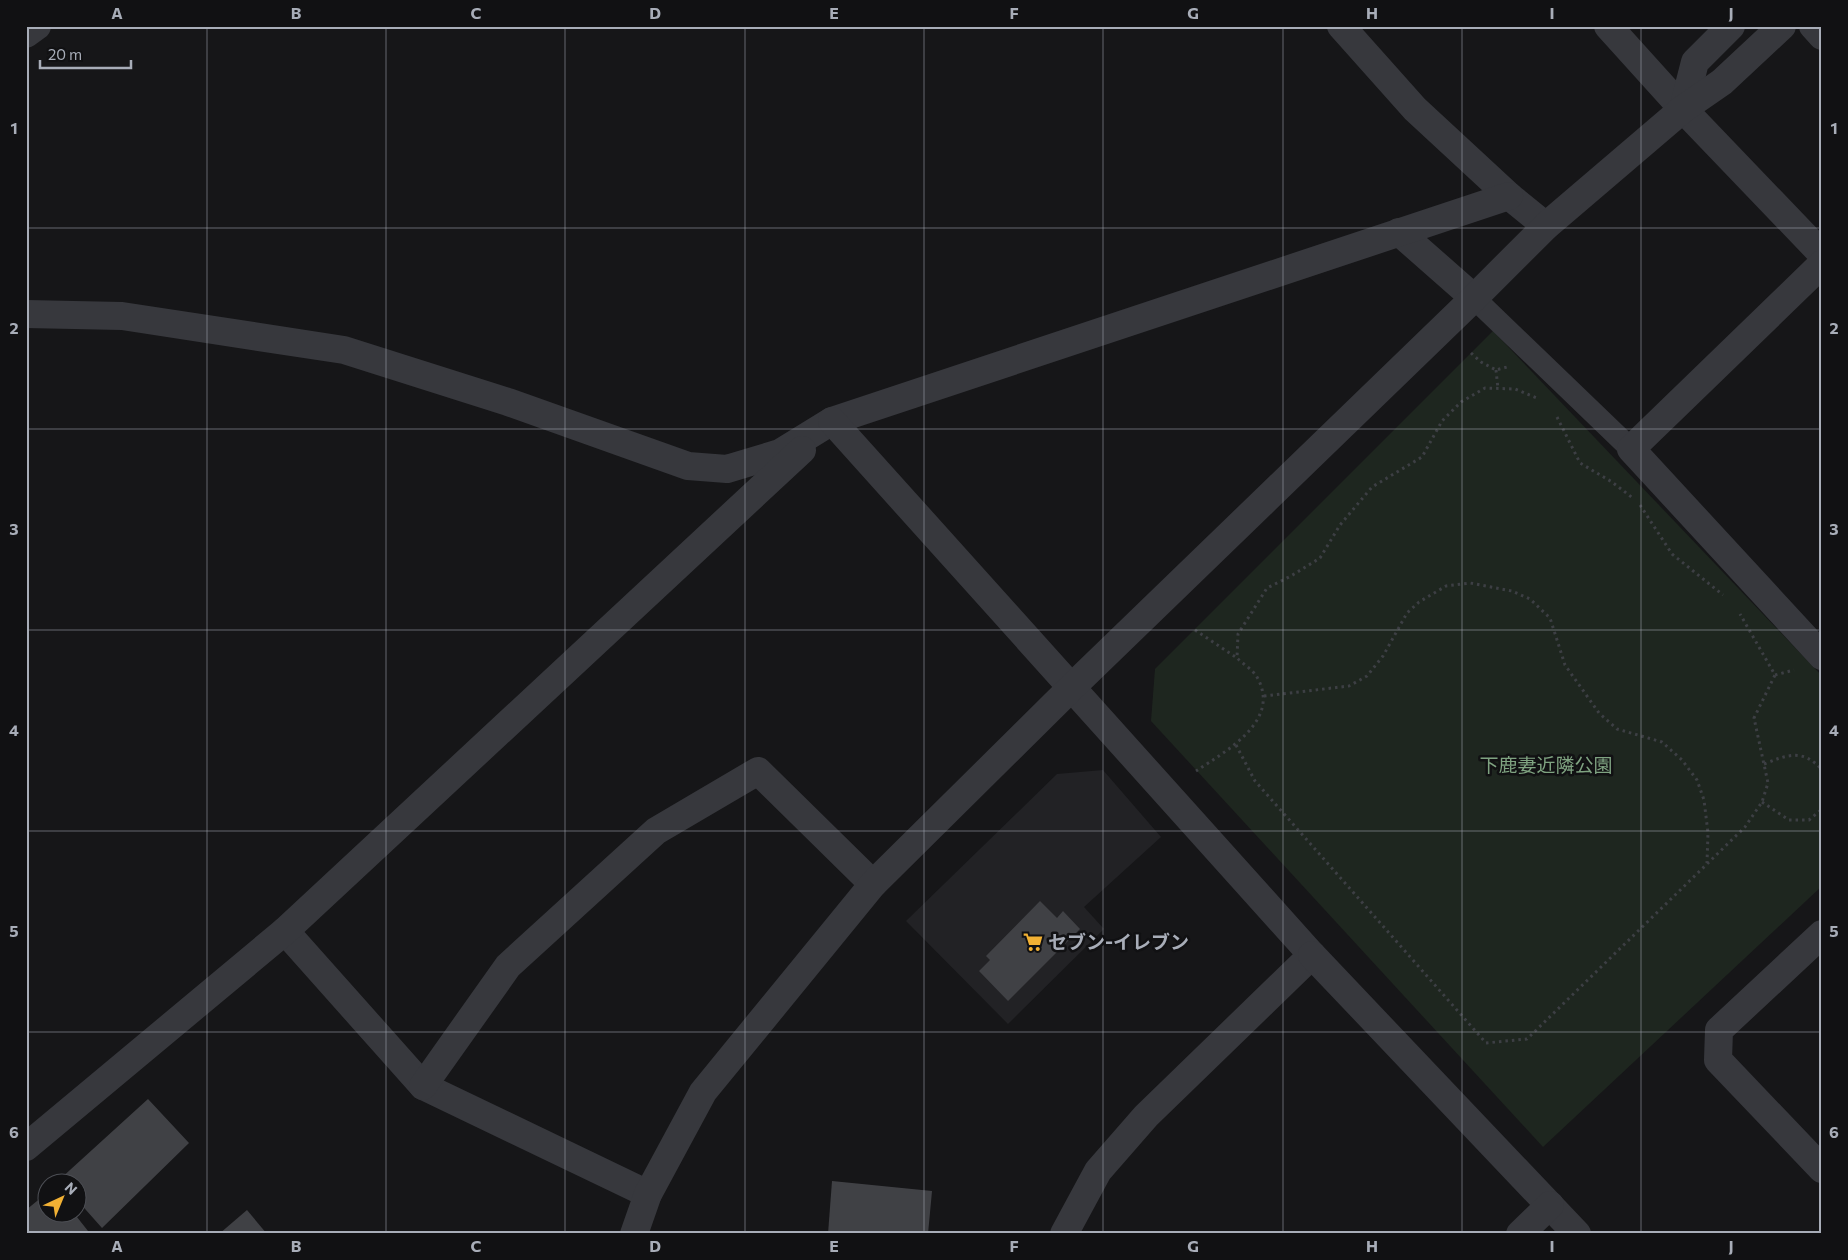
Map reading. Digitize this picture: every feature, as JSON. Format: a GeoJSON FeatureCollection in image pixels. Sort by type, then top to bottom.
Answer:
{"type":"FeatureCollection","features":[{"type":"Feature","properties":{"kind":"street"},"geometry":{"type":"LineString","coordinates":[[26,34],[37,26]]}},
{"type":"Feature","properties":{"kind":"street"},"geometry":{"type":"LineString","coordinates":[[1341,26],[1415,108],[1509,196],[1546,226]]}},
{"type":"Feature","properties":{"kind":"street"},"geometry":{"type":"LineString","coordinates":[[1608,26],[1683,109],[1822,254]]}},
{"type":"Feature","properties":{"kind":"street"},"geometry":{"type":"LineString","coordinates":[[1683,109],[1694,62],[1730,26]]}},
{"type":"Feature","properties":{"kind":"street"},"geometry":{"type":"LineString","coordinates":[[634,1234],[648,1194],[703,1092],[873,884],[1072,687],[1546,226],[1683,109],[1722,82],[1782,26]]}},
{"type":"Feature","properties":{"kind":"street"},"geometry":{"type":"LineString","coordinates":[[1813,26],[1822,36]]}},
{"type":"Feature","properties":{"kind":"street"},"geometry":{"type":"LineString","coordinates":[[26,314],[122,316],[344,350],[508,402],[688,466],[727,469],[780,453],[832,421],[1509,196]]}},
{"type":"Feature","properties":{"kind":"street"},"geometry":{"type":"LineString","coordinates":[[1399,232],[1474,298],[1632,449],[1822,656]]}},
{"type":"Feature","properties":{"kind":"street"},"geometry":{"type":"LineString","coordinates":[[1632,449],[1822,264]]}},
{"type":"Feature","properties":{"kind":"street"},"geometry":{"type":"LineString","coordinates":[[832,421],[1312,955],[1577,1234]]}},
{"type":"Feature","properties":{"kind":"street"},"geometry":{"type":"LineString","coordinates":[[26,1146],[285,931],[832,421]]}},
{"type":"Feature","properties":{"kind":"street"},"geometry":{"type":"LineString","coordinates":[[423,1086],[508,966],[656,831],[758,771],[873,884]]}},
{"type":"Feature","properties":{"kind":"street"},"geometry":{"type":"LineString","coordinates":[[285,931],[423,1086],[648,1194]]}},
{"type":"Feature","properties":{"kind":"street"},"geometry":{"type":"LineString","coordinates":[[1822,934],[1719,1030],[1718,1060],[1822,1170]]}},
{"type":"Feature","properties":{"kind":"street"},"geometry":{"type":"LineString","coordinates":[[1064,1234],[1098,1171],[1146,1116],[1312,955]]}},
{"type":"Feature","properties":{"kind":"street"},"geometry":{"type":"LineString","coordinates":[[1520,1234],[1550,1205]]}},
{"type":"Feature","properties":{"kind":"path"},"geometry":{"type":"LineString","coordinates":[[1471,353],[1481,362],[1496,370],[1514,364]]}},
{"type":"Feature","properties":{"kind":"path"},"geometry":{"type":"LineString","coordinates":[[1496,370],[1498,389]]}},
{"type":"Feature","properties":{"kind":"path"},"geometry":{"type":"LineString","coordinates":[[1237,658],[1238,634],[1267,588],[1320,558],[1340,525],[1372,487],[1422,457],[1442,421],[1461,402],[1484,388],[1515,389],[1545,402]]}},
{"type":"Feature","properties":{"kind":"path"},"geometry":{"type":"LineString","coordinates":[[1551,410],[1580,463],[1612,482],[1638,502],[1672,554],[1726,598]]}},
{"type":"Feature","properties":{"kind":"path"},"geometry":{"type":"LineString","coordinates":[[1264,696],[1349,686],[1367,676],[1383,656],[1407,613],[1419,602],[1446,586],[1470,583],[1512,591],[1530,598],[1550,618],[1565,665],[1598,713],[1617,729],[1662,742],[1682,760],[1698,780],[1704,800],[1708,833],[1707,864]]}},
{"type":"Feature","properties":{"kind":"path"},"geometry":{"type":"LineString","coordinates":[[1236,745],[1255,781],[1486,1043],[1527,1039],[1745,827],[1762,802],[1768,783],[1754,718],[1775,675],[1739,612]]}},
{"type":"Feature","properties":{"kind":"path"},"geometry":{"type":"LineString","coordinates":[[1195,630],[1237,658],[1256,676],[1264,696],[1258,721],[1236,745],[1196,771]]}},
{"type":"Feature","properties":{"kind":"path"},"geometry":{"type":"LineString","coordinates":[[1764,764],[1790,754],[1805,757],[1822,769]]}},
{"type":"Feature","properties":{"kind":"path"},"geometry":{"type":"LineString","coordinates":[[1762,802],[1789,820],[1809,820],[1820,814],[1822,809]]}},
{"type":"Feature","properties":{"kind":"shaded area"},"geometry":{"type":"Polygon","coordinates":[[[1103,770],[1161,837],[1084,907],[1104,929],[1008,1024],[906,921],[1057,774],[1103,770]]]}},
{"type":"Feature","properties":{"kind":"green space","name":"下鹿妻近隣公園"},"geometry":{"type":"Polygon","coordinates":[[[1493,331],[1822,676],[1822,886],[1543,1147],[1151,721],[1155,669],[1493,331]]]}},
{"type":"Feature","properties":{"kind":"building","name":"セブン-イレブン"},"geometry":{"type":"Polygon","coordinates":[[[1040,901],[1057,918],[1063,911],[1080,929],[1008,1001],[979,971],[990,960],[986,956],[1040,901]]]}},
{"type":"Feature","properties":{"kind":"building"},"geometry":{"type":"Polygon","coordinates":[[[148,1099],[189,1143],[102,1228],[88,1212],[88,1172],[68,1172],[148,1099]]]}},
{"type":"Feature","properties":{"kind":"building"},"geometry":{"type":"Polygon","coordinates":[[[832,1181],[932,1191],[928,1234],[828,1234],[832,1181]]]}},
{"type":"Feature","properties":{"kind":"building"},"geometry":{"type":"Polygon","coordinates":[[[38,1200],[38,1222],[81,1222],[88,1231],[84,1234],[26,1234],[26,1210],[38,1200]]]}},
{"type":"Feature","properties":{"kind":"building"},"geometry":{"type":"Polygon","coordinates":[[[247,1210],[267,1234],[219,1234],[247,1210]]]}},
{"type":"Feature","properties":{"kind":"place","name":"セブン-イレブン"},"geometry":{"type":"Point","coordinates":[1033,942]}}]}
